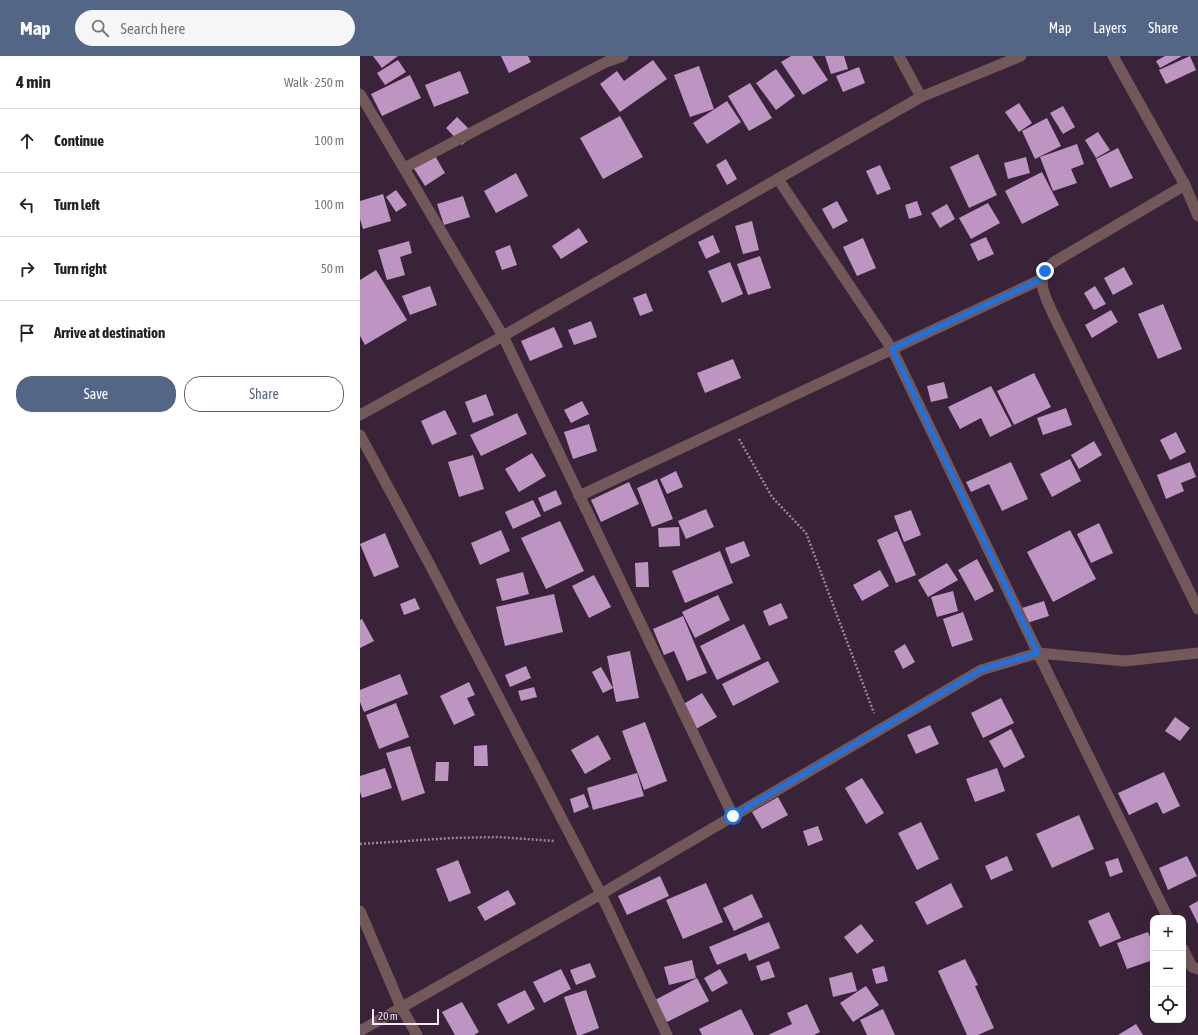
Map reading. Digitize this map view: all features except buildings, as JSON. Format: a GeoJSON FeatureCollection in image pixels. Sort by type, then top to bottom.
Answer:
{"type":"FeatureCollection","features":[{"type":"Feature","properties":{"kind":"street"},"geometry":{"type":"LineString","coordinates":[[404,168],[606,62],[623,56]]}},
{"type":"Feature","properties":{"kind":"street"},"geometry":{"type":"LineString","coordinates":[[898,56],[921,97]]}},
{"type":"Feature","properties":{"kind":"street"},"geometry":{"type":"LineString","coordinates":[[360,415],[502,336],[921,97],[1021,56]]}},
{"type":"Feature","properties":{"kind":"street"},"geometry":{"type":"LineString","coordinates":[[1113,56],[1185,185],[1198,216]]}},
{"type":"Feature","properties":{"kind":"street"},"geometry":{"type":"LineString","coordinates":[[360,94],[502,336],[733,816]]}},
{"type":"Feature","properties":{"kind":"street"},"geometry":{"type":"LineString","coordinates":[[778,179],[892,349],[1038,653],[1167,915]]}},
{"type":"Feature","properties":{"kind":"street"},"geometry":{"type":"LineString","coordinates":[[1185,185],[1054,262],[1045,271],[1042,279],[1044,292],[1053,314],[1198,609]]}},
{"type":"Feature","properties":{"kind":"street"},"geometry":{"type":"LineString","coordinates":[[578,496],[1042,279]]}},
{"type":"Feature","properties":{"kind":"street"},"geometry":{"type":"LineString","coordinates":[[360,435],[430,565],[601,894],[667,1035]]}},
{"type":"Feature","properties":{"kind":"street"},"geometry":{"type":"LineString","coordinates":[[360,1031],[601,894],[981,670],[1038,653],[1125,661],[1198,653]]}},
{"type":"Feature","properties":{"kind":"street"},"geometry":{"type":"LineString","coordinates":[[360,911],[401,1008],[417,1035]]}},
{"type":"Feature","properties":{"kind":"street"},"geometry":{"type":"LineString","coordinates":[[1184,951],[1192,967],[1198,969]]}},
{"type":"Feature","properties":{"kind":"path"},"geometry":{"type":"LineString","coordinates":[[730,425],[772,497],[806,533],[880,729]]}},
{"type":"Feature","properties":{"kind":"path"},"geometry":{"type":"LineString","coordinates":[[360,844],[452,838],[498,837],[574,842]]}},
{"type":"Feature","properties":{"kind":"route"},"geometry":{"type":"LineString","coordinates":[[733,816],[981,670],[1038,653],[892,349],[1042,279],[1045,271]]}}]}
